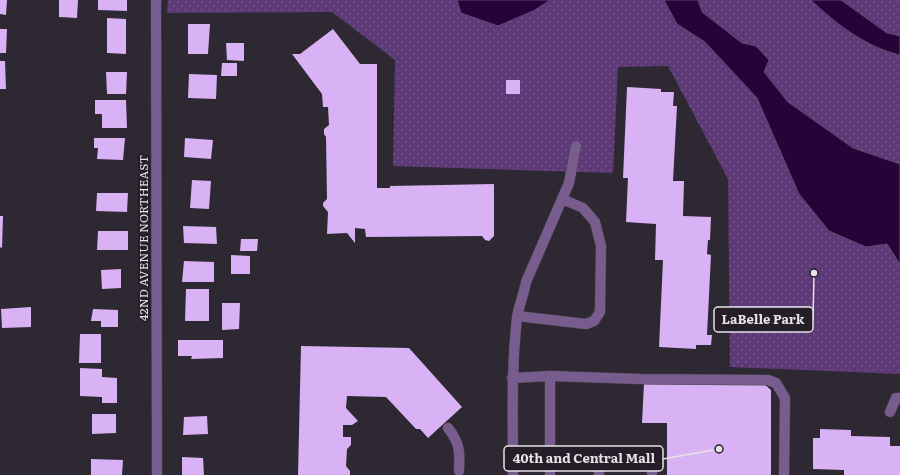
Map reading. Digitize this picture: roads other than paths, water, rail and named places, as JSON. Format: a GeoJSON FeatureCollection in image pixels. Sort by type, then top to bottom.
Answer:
{"type":"FeatureCollection","features":[{"type":"Feature","properties":{"kind":"street","name":"42ND AVENUE NORTHEAST"},"geometry":{"type":"LineString","coordinates":[[156,0],[157,475]]}},
{"type":"Feature","properties":{"kind":"street"},"geometry":{"type":"LineString","coordinates":[[514,475],[512,378],[517,316],[526,282],[569,183],[576,146]]}},
{"type":"Feature","properties":{"kind":"street"},"geometry":{"type":"LineString","coordinates":[[517,316],[586,324],[594,321],[600,312],[601,246],[595,222],[583,208],[562,199]]}},
{"type":"Feature","properties":{"kind":"street"},"geometry":{"type":"LineString","coordinates":[[512,378],[550,376],[640,379],[768,380],[776,383],[785,398],[784,475]]}},
{"type":"Feature","properties":{"kind":"street"},"geometry":{"type":"LineString","coordinates":[[550,376],[550,475]]}},
{"type":"Feature","properties":{"kind":"street"},"geometry":{"type":"LineString","coordinates":[[890,412],[896,398],[900,398]]}},
{"type":"Feature","properties":{"kind":"street"},"geometry":{"type":"LineString","coordinates":[[448,428],[455,437],[460,449],[459,471]]}},
{"type":"Feature","properties":{"kind":"street"},"geometry":{"type":"LineString","coordinates":[[599,475],[599,458],[652,459],[652,475]]}},
{"type":"Feature","properties":{"kind":"place","name":"LaBelle Park"},"geometry":{"type":"Point","coordinates":[814,273]}},
{"type":"Feature","properties":{"kind":"place","name":"40th and Central Mall"},"geometry":{"type":"Point","coordinates":[719,449]}}]}
